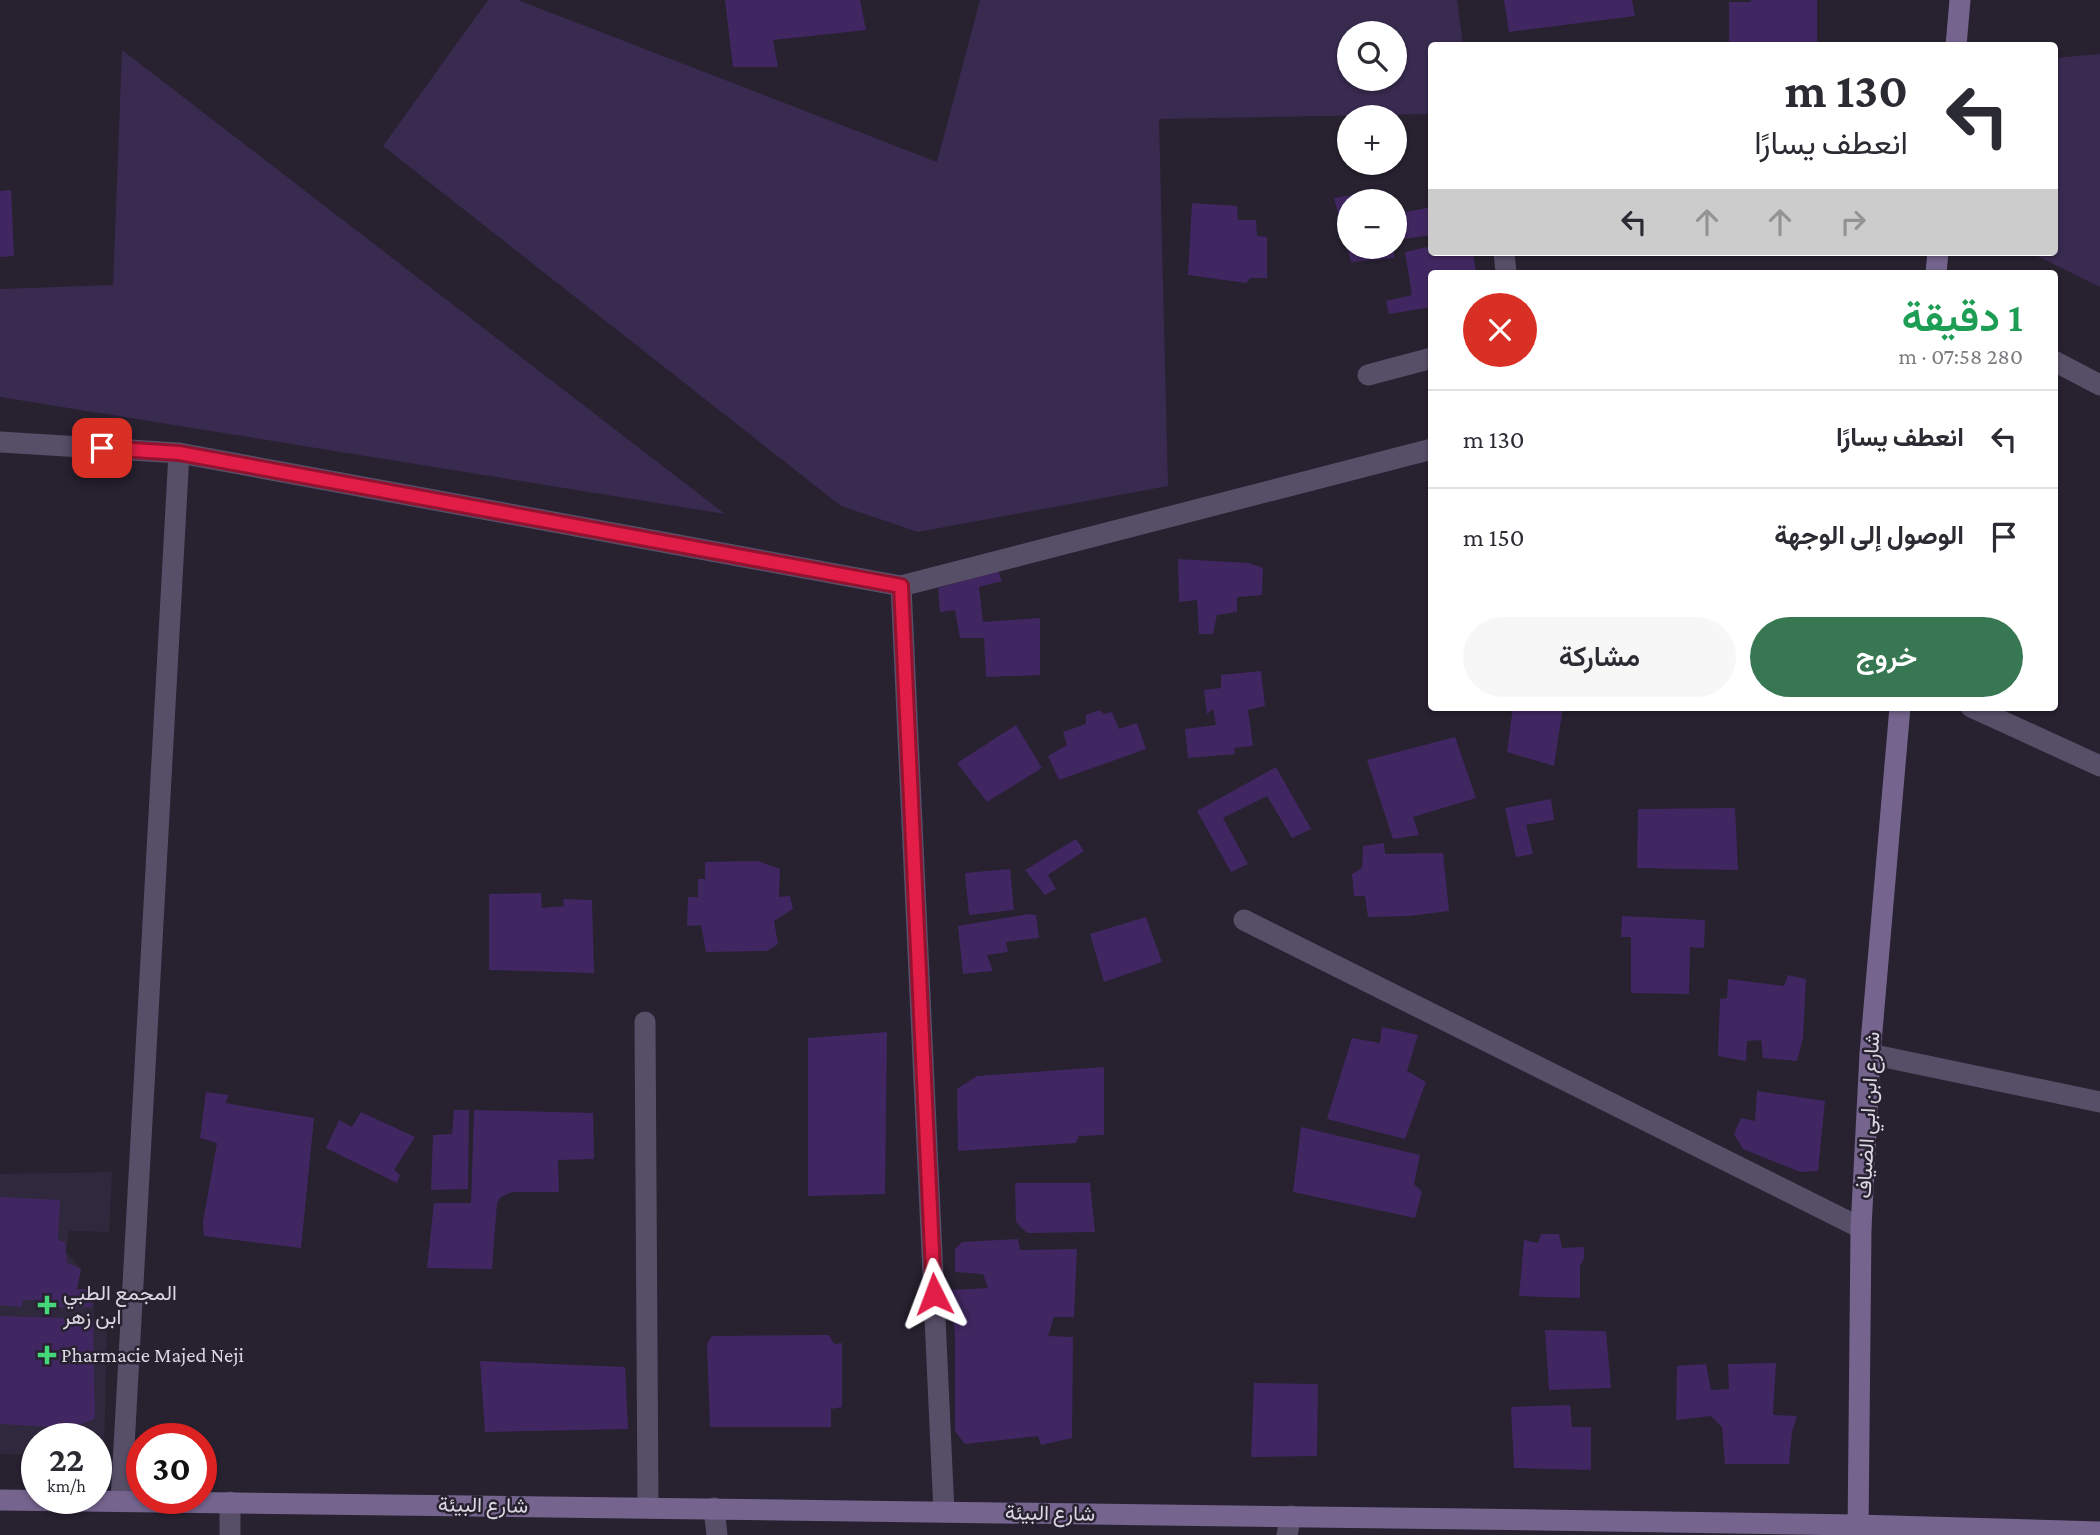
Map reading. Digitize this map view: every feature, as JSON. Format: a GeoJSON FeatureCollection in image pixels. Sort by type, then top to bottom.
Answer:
{"type":"FeatureCollection","features":[{"type":"Feature","properties":{"kind":"street"},"geometry":{"type":"LineString","coordinates":[[1956,42],[1960,0]]}},
{"type":"Feature","properties":{"kind":"street"},"geometry":{"type":"LineString","coordinates":[[1368,374],[1428,359]]}},
{"type":"Feature","properties":{"kind":"street"},"geometry":{"type":"LineString","coordinates":[[2058,363],[2100,385]]}},
{"type":"Feature","properties":{"kind":"street"},"geometry":{"type":"LineString","coordinates":[[0,442],[179,453],[901,586],[1428,450]]}},
{"type":"Feature","properties":{"kind":"street"},"geometry":{"type":"LineString","coordinates":[[121,1500],[179,453]]}},
{"type":"Feature","properties":{"kind":"street"},"geometry":{"type":"LineString","coordinates":[[901,586],[944,1511]]}},
{"type":"Feature","properties":{"kind":"street","name":"شارع ابن ابي الضياف"},"geometry":{"type":"LineString","coordinates":[[1858,1530],[1861,1228],[1870,1054],[1900,711]]}},
{"type":"Feature","properties":{"kind":"street"},"geometry":{"type":"LineString","coordinates":[[1980,711],[2100,766]]}},
{"type":"Feature","properties":{"kind":"street"},"geometry":{"type":"LineString","coordinates":[[1244,919],[1861,1228]]}},
{"type":"Feature","properties":{"kind":"street"},"geometry":{"type":"LineString","coordinates":[[645,1021],[648,1508]]}},
{"type":"Feature","properties":{"kind":"street"},"geometry":{"type":"LineString","coordinates":[[1870,1054],[2100,1102]]}},
{"type":"Feature","properties":{"kind":"street","name":"شارع البيئة"},"geometry":{"type":"LineString","coordinates":[[0,1500],[944,1511],[1289,1526],[2100,1532]]}},
{"type":"Feature","properties":{"kind":"street"},"geometry":{"type":"LineString","coordinates":[[230,1502],[230,1535]]}},
{"type":"Feature","properties":{"kind":"street"},"geometry":{"type":"LineString","coordinates":[[714,1508],[717,1535]]}},
{"type":"Feature","properties":{"kind":"shaded area"},"geometry":{"type":"Polygon","coordinates":[[[488,0],[518,0],[937,162],[980,0],[1457,0],[1463,42],[1428,42],[1428,114],[1407,114],[1407,105],[1337,105],[1337,116],[1159,119],[1168,486],[918,532],[841,506],[383,146],[488,0]]]}},
{"type":"Feature","properties":{"kind":"shaded area"},"geometry":{"type":"Polygon","coordinates":[[[122,50],[725,514],[0,397],[0,289],[113,285],[122,50]]]}},
{"type":"Feature","properties":{"kind":"shaded area"},"geometry":{"type":"Polygon","coordinates":[[[2100,54],[2100,287],[2037,256],[2058,256],[2058,58],[2100,54]]]}},
{"type":"Feature","properties":{"kind":"shaded area","name":"المجمع الطبي ابن زهر"},"geometry":{"type":"Polygon","coordinates":[[[112,1172],[109,1232],[69,1231],[66,1252],[81,1269],[77,1289],[95,1290],[94,1319],[107,1327],[105,1423],[21,1423],[21,1455],[0,1454],[0,1174],[112,1172]]]}},
{"type":"Feature","properties":{"kind":"building"},"geometry":{"type":"Polygon","coordinates":[[[725,0],[860,0],[866,30],[773,40],[778,67],[733,67],[725,0]]]}},
{"type":"Feature","properties":{"kind":"building"},"geometry":{"type":"Polygon","coordinates":[[[1504,0],[1632,0],[1635,16],[1509,32],[1504,0]]]}},
{"type":"Feature","properties":{"kind":"building"},"geometry":{"type":"Polygon","coordinates":[[[1817,0],[1817,42],[1729,42],[1729,2],[1817,0]]]}},
{"type":"Feature","properties":{"kind":"building"},"geometry":{"type":"Polygon","coordinates":[[[11,190],[14,256],[0,257],[0,191],[11,190]]]}},
{"type":"Feature","properties":{"kind":"building"},"geometry":{"type":"Polygon","coordinates":[[[1192,203],[1237,206],[1238,220],[1256,220],[1257,236],[1267,237],[1267,278],[1250,278],[1246,283],[1188,275],[1192,203]]]}},
{"type":"Feature","properties":{"kind":"building"},"geometry":{"type":"Polygon","coordinates":[[[1428,208],[1428,236],[1407,238],[1407,212],[1428,208]]]}},
{"type":"Feature","properties":{"kind":"building"},"geometry":{"type":"Polygon","coordinates":[[[1428,247],[1428,256],[1474,256],[1476,270],[1428,270],[1428,308],[1389,314],[1386,301],[1412,295],[1407,252],[1428,247]]]}},
{"type":"Feature","properties":{"kind":"building"},"geometry":{"type":"Polygon","coordinates":[[[1350,259],[1383,259],[1351,262],[1350,259]]]}},
{"type":"Feature","properties":{"kind":"building"},"geometry":{"type":"Polygon","coordinates":[[[1178,559],[1248,563],[1263,568],[1262,595],[1237,597],[1237,612],[1217,615],[1213,634],[1199,634],[1197,600],[1179,602],[1178,559]]]}},
{"type":"Feature","properties":{"kind":"building"},"geometry":{"type":"Polygon","coordinates":[[[998,571],[1002,581],[979,587],[983,622],[1040,618],[1040,675],[986,677],[984,638],[960,638],[955,610],[940,612],[938,588],[998,571]]]}},
{"type":"Feature","properties":{"kind":"building"},"geometry":{"type":"Polygon","coordinates":[[[1261,671],[1265,706],[1248,710],[1253,746],[1234,748],[1235,754],[1188,758],[1185,729],[1216,725],[1213,709],[1207,714],[1204,690],[1221,688],[1221,675],[1261,671]]]}},
{"type":"Feature","properties":{"kind":"building"},"geometry":{"type":"Polygon","coordinates":[[[1099,710],[1104,714],[1112,712],[1119,729],[1137,723],[1146,749],[1059,780],[1048,756],[1067,745],[1063,732],[1086,724],[1086,715],[1099,710]]]}},
{"type":"Feature","properties":{"kind":"building"},"geometry":{"type":"Polygon","coordinates":[[[1512,711],[1562,711],[1554,766],[1507,752],[1512,711]]]}},
{"type":"Feature","properties":{"kind":"building"},"geometry":{"type":"Polygon","coordinates":[[[1016,725],[1042,768],[987,802],[957,763],[1016,725]]]}},
{"type":"Feature","properties":{"kind":"building"},"geometry":{"type":"Polygon","coordinates":[[[1455,737],[1476,798],[1413,817],[1419,835],[1393,839],[1367,760],[1455,737]]]}},
{"type":"Feature","properties":{"kind":"building"},"geometry":{"type":"Polygon","coordinates":[[[1276,767],[1311,829],[1292,838],[1267,796],[1223,818],[1248,864],[1231,872],[1197,811],[1276,767]]]}},
{"type":"Feature","properties":{"kind":"building"},"geometry":{"type":"Polygon","coordinates":[[[1551,799],[1554,820],[1526,825],[1533,854],[1516,857],[1505,808],[1551,799]]]}},
{"type":"Feature","properties":{"kind":"building"},"geometry":{"type":"Polygon","coordinates":[[[1735,808],[1738,870],[1637,868],[1638,809],[1735,808]]]}},
{"type":"Feature","properties":{"kind":"building"},"geometry":{"type":"Polygon","coordinates":[[[1076,839],[1084,851],[1048,875],[1056,889],[1045,895],[1025,870],[1076,839]]]}},
{"type":"Feature","properties":{"kind":"building"},"geometry":{"type":"Polygon","coordinates":[[[1384,843],[1385,854],[1443,853],[1449,911],[1368,917],[1365,896],[1354,896],[1352,874],[1362,868],[1363,846],[1384,843]]]}},
{"type":"Feature","properties":{"kind":"building"},"geometry":{"type":"Polygon","coordinates":[[[758,861],[780,869],[779,897],[790,896],[793,909],[774,921],[778,944],[767,951],[706,952],[701,925],[687,926],[688,897],[698,897],[698,879],[705,879],[705,862],[758,861]]]}},
{"type":"Feature","properties":{"kind":"building"},"geometry":{"type":"Polygon","coordinates":[[[1010,869],[1014,910],[969,915],[965,873],[1010,869]]]}},
{"type":"Feature","properties":{"kind":"building"},"geometry":{"type":"Polygon","coordinates":[[[541,893],[542,908],[564,906],[563,899],[592,900],[594,973],[489,970],[489,894],[541,893]]]}},
{"type":"Feature","properties":{"kind":"building"},"geometry":{"type":"Polygon","coordinates":[[[1036,915],[1039,938],[1006,942],[1008,952],[987,955],[993,971],[963,974],[958,926],[1036,915]]]}},
{"type":"Feature","properties":{"kind":"building"},"geometry":{"type":"Polygon","coordinates":[[[1622,916],[1705,920],[1704,948],[1690,947],[1689,994],[1631,993],[1631,937],[1621,937],[1622,916]]]}},
{"type":"Feature","properties":{"kind":"building"},"geometry":{"type":"Polygon","coordinates":[[[1146,917],[1162,962],[1104,982],[1090,934],[1146,917]]]}},
{"type":"Feature","properties":{"kind":"building"},"geometry":{"type":"Polygon","coordinates":[[[1788,975],[1806,979],[1803,1038],[1797,1061],[1763,1058],[1761,1040],[1747,1041],[1746,1061],[1718,1056],[1720,999],[1727,998],[1728,979],[1784,986],[1788,975]]]}},
{"type":"Feature","properties":{"kind":"building"},"geometry":{"type":"Polygon","coordinates":[[[1382,1027],[1418,1035],[1407,1071],[1426,1082],[1405,1139],[1327,1119],[1352,1038],[1380,1043],[1382,1027]]]}},
{"type":"Feature","properties":{"kind":"building"},"geometry":{"type":"Polygon","coordinates":[[[887,1032],[885,1194],[808,1196],[808,1038],[887,1032]]]}},
{"type":"Feature","properties":{"kind":"building"},"geometry":{"type":"Polygon","coordinates":[[[1104,1067],[1104,1135],[1079,1136],[1076,1143],[958,1151],[957,1089],[977,1076],[1104,1067]]]}},
{"type":"Feature","properties":{"kind":"building"},"geometry":{"type":"Polygon","coordinates":[[[1757,1091],[1825,1101],[1818,1171],[1800,1172],[1743,1149],[1734,1134],[1741,1118],[1755,1121],[1757,1091]]]}},
{"type":"Feature","properties":{"kind":"building"},"geometry":{"type":"Polygon","coordinates":[[[206,1092],[229,1095],[225,1103],[314,1118],[301,1248],[204,1236],[203,1222],[217,1143],[200,1138],[206,1092]]]}},
{"type":"Feature","properties":{"kind":"building"},"geometry":{"type":"Polygon","coordinates":[[[454,1110],[469,1110],[468,1189],[431,1190],[433,1135],[452,1134],[454,1110]]]}},
{"type":"Feature","properties":{"kind":"building"},"geometry":{"type":"Polygon","coordinates":[[[474,1110],[593,1113],[594,1159],[558,1160],[559,1192],[512,1192],[501,1197],[497,1203],[492,1269],[427,1268],[434,1203],[471,1203],[474,1110]]]}},
{"type":"Feature","properties":{"kind":"building"},"geometry":{"type":"Polygon","coordinates":[[[361,1112],[415,1137],[394,1170],[400,1175],[397,1183],[326,1148],[339,1120],[352,1127],[361,1112]]]}},
{"type":"Feature","properties":{"kind":"building"},"geometry":{"type":"Polygon","coordinates":[[[1301,1127],[1420,1155],[1414,1184],[1422,1192],[1415,1218],[1293,1192],[1301,1127]]]}},
{"type":"Feature","properties":{"kind":"building"},"geometry":{"type":"Polygon","coordinates":[[[1015,1183],[1090,1183],[1095,1232],[1027,1233],[1016,1222],[1015,1183]]]}},
{"type":"Feature","properties":{"kind":"building"},"geometry":{"type":"Polygon","coordinates":[[[0,1197],[60,1200],[58,1240],[65,1242],[67,1263],[81,1269],[77,1289],[95,1290],[92,1307],[49,1308],[41,1300],[23,1300],[21,1307],[0,1305],[0,1197]]]}},
{"type":"Feature","properties":{"kind":"building"},"geometry":{"type":"Polygon","coordinates":[[[1541,1234],[1559,1234],[1562,1248],[1584,1247],[1584,1259],[1580,1266],[1580,1298],[1519,1296],[1524,1240],[1538,1243],[1541,1234]]]}},
{"type":"Feature","properties":{"kind":"building"},"geometry":{"type":"Polygon","coordinates":[[[1018,1239],[1020,1250],[1077,1249],[1074,1317],[1054,1317],[1048,1336],[1073,1337],[1072,1438],[1041,1445],[1038,1436],[965,1444],[955,1431],[955,1336],[950,1290],[988,1288],[983,1274],[955,1272],[955,1249],[962,1242],[1018,1239]]]}},
{"type":"Feature","properties":{"kind":"building","name":"Pharmacie Majed Neji"},"geometry":{"type":"Polygon","coordinates":[[[0,1316],[93,1319],[95,1419],[84,1423],[0,1424],[0,1316]]]}},
{"type":"Feature","properties":{"kind":"building"},"geometry":{"type":"Polygon","coordinates":[[[1545,1330],[1606,1331],[1611,1388],[1549,1390],[1545,1330]]]}},
{"type":"Feature","properties":{"kind":"building"},"geometry":{"type":"Polygon","coordinates":[[[829,1335],[834,1344],[842,1343],[842,1407],[831,1409],[831,1427],[710,1427],[707,1344],[712,1336],[829,1335]]]}},
{"type":"Feature","properties":{"kind":"building"},"geometry":{"type":"Polygon","coordinates":[[[480,1361],[625,1367],[628,1429],[485,1432],[480,1361]]]}},
{"type":"Feature","properties":{"kind":"building"},"geometry":{"type":"Polygon","coordinates":[[[1776,1363],[1773,1415],[1797,1416],[1792,1432],[1789,1464],[1725,1464],[1722,1427],[1711,1416],[1676,1420],[1677,1366],[1706,1364],[1711,1390],[1729,1389],[1728,1364],[1776,1363]]]}},
{"type":"Feature","properties":{"kind":"building"},"geometry":{"type":"Polygon","coordinates":[[[1254,1383],[1318,1384],[1317,1456],[1251,1457],[1254,1383]]]}},
{"type":"Feature","properties":{"kind":"building"},"geometry":{"type":"Polygon","coordinates":[[[1570,1405],[1572,1427],[1591,1427],[1591,1470],[1514,1468],[1511,1407],[1570,1405]]]}},
{"type":"Feature","properties":{"kind":"place","name":"المجمع الطبي ابن زهر"},"geometry":{"type":"Point","coordinates":[47,1305]}},
{"type":"Feature","properties":{"kind":"place","name":"Pharmacie Majed Neji"},"geometry":{"type":"Point","coordinates":[47,1355]}},
{"type":"Feature","properties":{"kind":"route"},"geometry":{"type":"LineString","coordinates":[[102,448],[179,453],[901,586],[934,1294]]}}]}
